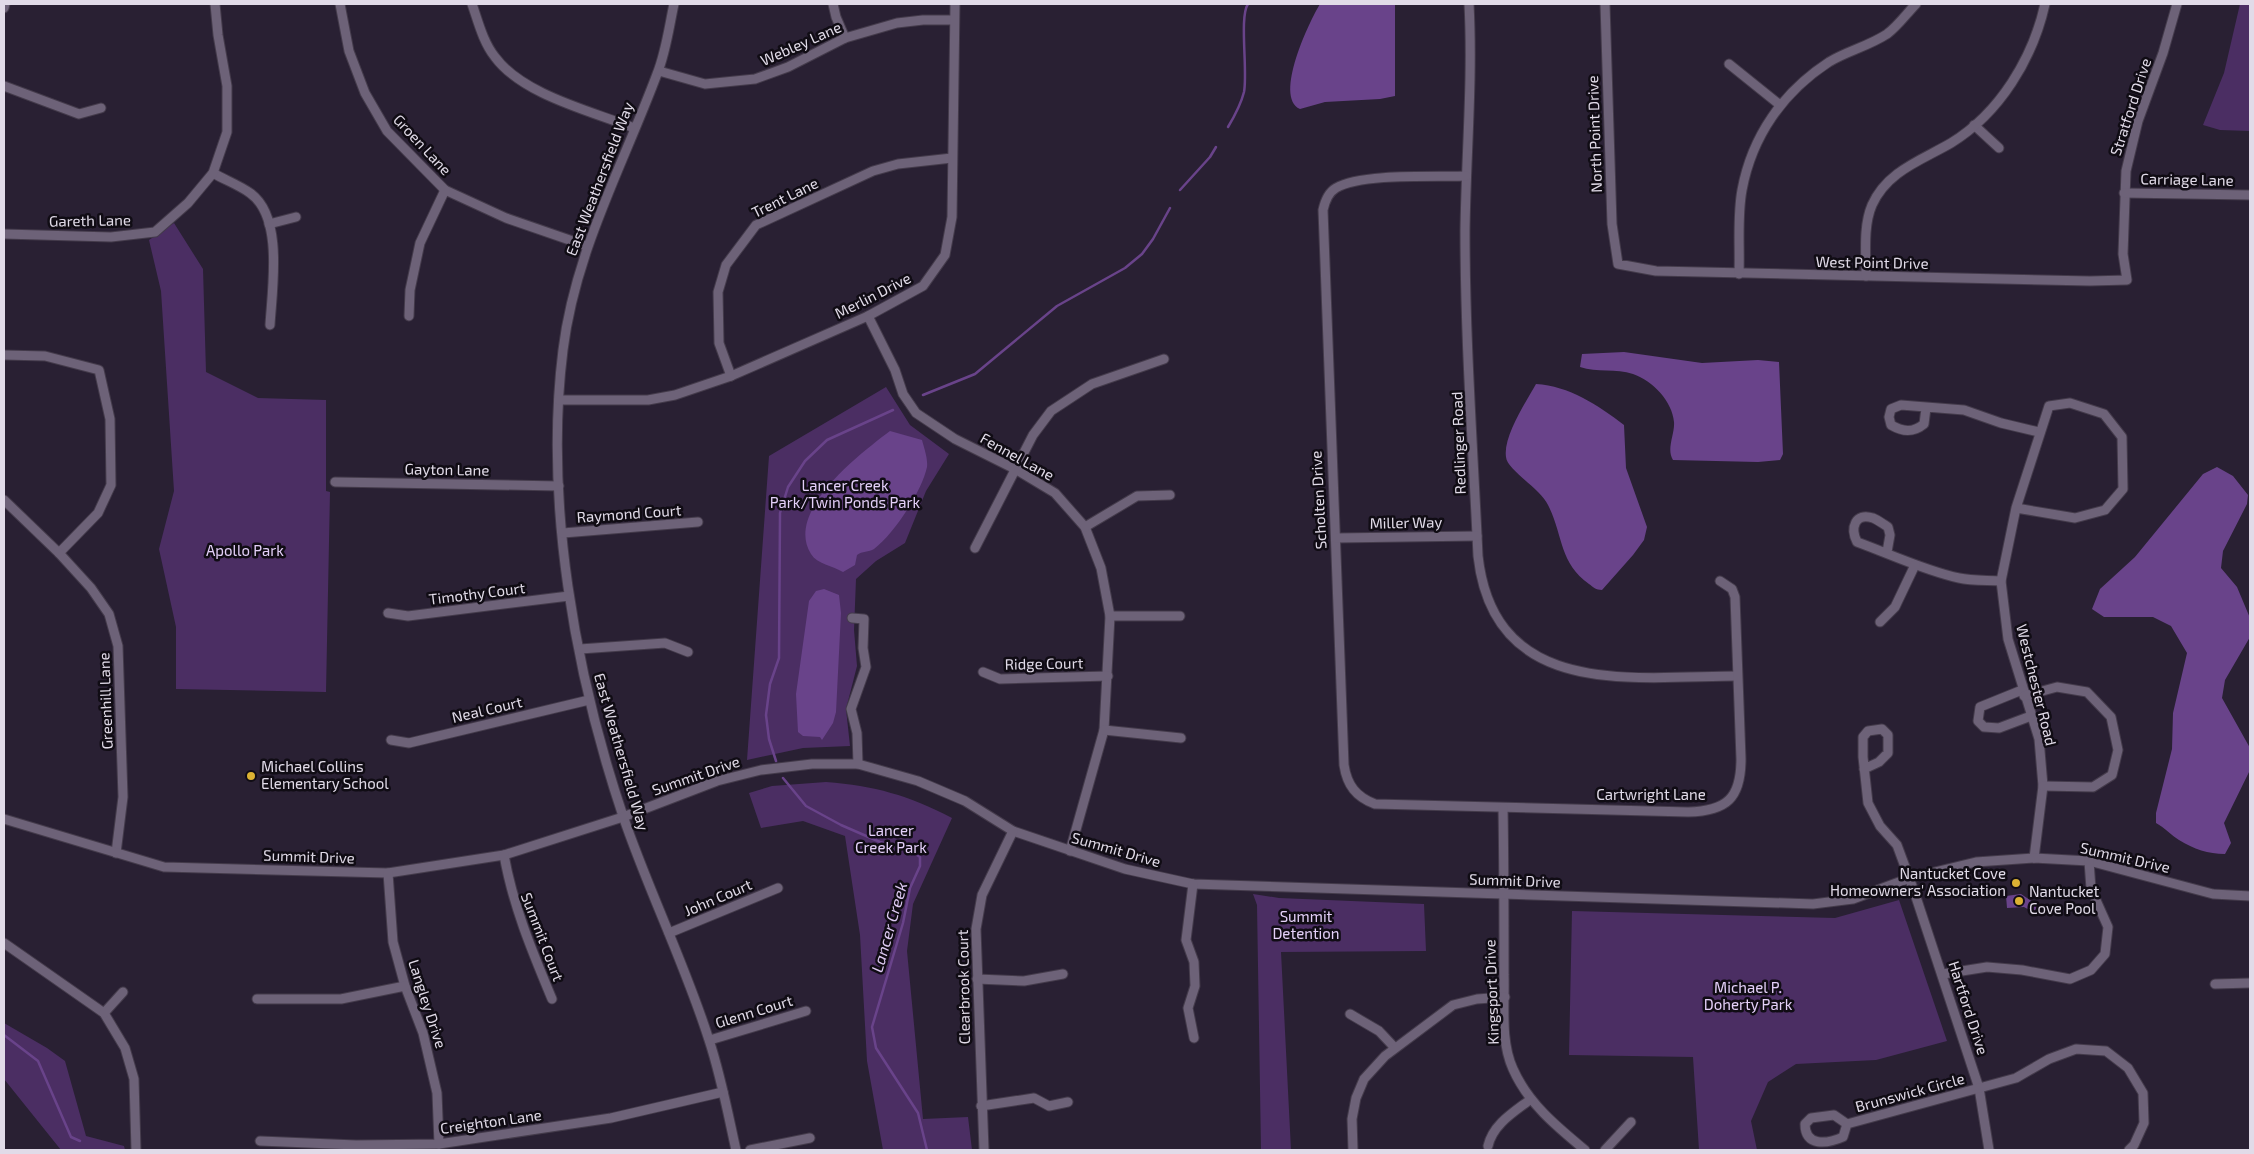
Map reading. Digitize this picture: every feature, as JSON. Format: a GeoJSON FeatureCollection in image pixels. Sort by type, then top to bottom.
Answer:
{"type":"FeatureCollection","features":[{"type":"Feature","properties":{"kind":"street"},"geometry":{"type":"LineString","coordinates":[[4,8],[5,4]]}},
{"type":"Feature","properties":{"kind":"street"},"geometry":{"type":"LineString","coordinates":[[215,4],[218,35],[227,86],[227,132],[213,173],[252,194],[266,215],[274,242],[270,325]]}},
{"type":"Feature","properties":{"kind":"street","name":"Groen Lane"},"geometry":{"type":"LineString","coordinates":[[340,4],[349,51],[365,93],[387,131],[445,190],[506,218],[587,246]]}},
{"type":"Feature","properties":{"kind":"street"},"geometry":{"type":"LineString","coordinates":[[472,4],[480,30],[495,57],[520,80],[549,95],[634,128]]}},
{"type":"Feature","properties":{"kind":"street","name":"East Weathersfield Way"},"geometry":{"type":"LineString","coordinates":[[674,4],[658,71],[587,246],[570,311],[563,350],[559,400],[559,486],[569,596],[589,700],[623,817],[670,933],[710,1040],[736,1150]]}},
{"type":"Feature","properties":{"kind":"street"},"geometry":{"type":"LineString","coordinates":[[833,4],[845,38]]}},
{"type":"Feature","properties":{"kind":"street","name":"Merlin Drive"},"geometry":{"type":"LineString","coordinates":[[559,400],[648,400],[675,395],[731,376],[868,316],[923,286],[945,255],[952,217],[954,4]]}},
{"type":"Feature","properties":{"kind":"street","name":"Redlinger Road"},"geometry":{"type":"LineString","coordinates":[[1469,4],[1470,110],[1466,176],[1466,274],[1477,536],[1480,579],[1488,602],[1502,626],[1518,643],[1539,658],[1563,668],[1589,674],[1737,676]]}},
{"type":"Feature","properties":{"kind":"street","name":"North Point Drive"},"geometry":{"type":"LineString","coordinates":[[1605,4],[1612,224],[1618,264]]}},
{"type":"Feature","properties":{"kind":"street"},"geometry":{"type":"LineString","coordinates":[[1740,274],[1741,203],[1748,166],[1761,132],[1780,105],[1811,75],[1831,61],[1858,50],[1888,33],[1916,4]]}},
{"type":"Feature","properties":{"kind":"street"},"geometry":{"type":"LineString","coordinates":[[1866,276],[1868,219],[1879,192],[1900,170],[1953,142],[1974,125],[2011,85],[2023,64],[2038,29],[2044,4]]}},
{"type":"Feature","properties":{"kind":"street","name":"Stratford Drive"},"geometry":{"type":"LineString","coordinates":[[2127,280],[2123,254],[2124,192],[2133,137],[2163,53],[2176,4]]}},
{"type":"Feature","properties":{"kind":"street","name":"Webley Lane"},"geometry":{"type":"LineString","coordinates":[[658,71],[705,84],[755,79],[788,67],[845,38],[897,23],[923,20],[954,20]]}},
{"type":"Feature","properties":{"kind":"street"},"geometry":{"type":"LineString","coordinates":[[1729,64],[1780,105]]}},
{"type":"Feature","properties":{"kind":"street"},"geometry":{"type":"LineString","coordinates":[[4,86],[78,114],[101,108]]}},
{"type":"Feature","properties":{"kind":"street"},"geometry":{"type":"LineString","coordinates":[[1974,125],[1999,148]]}},
{"type":"Feature","properties":{"kind":"street","name":"Trent Lane"},"geometry":{"type":"LineString","coordinates":[[731,376],[720,343],[718,292],[726,265],[756,225],[872,171],[898,164],[952,158]]}},
{"type":"Feature","properties":{"kind":"street","name":"Gareth Lane"},"geometry":{"type":"LineString","coordinates":[[4,234],[110,238],[154,232],[188,203],[213,173]]}},
{"type":"Feature","properties":{"kind":"street","name":"Scholten Drive"},"geometry":{"type":"LineString","coordinates":[[1466,176],[1350,182],[1335,188],[1324,203],[1327,361],[1336,538],[1344,765],[1348,782],[1357,796],[1375,804],[1504,808]]}},
{"type":"Feature","properties":{"kind":"street"},"geometry":{"type":"LineString","coordinates":[[409,316],[410,290],[420,243],[445,190]]}},
{"type":"Feature","properties":{"kind":"street","name":"Carriage Lane"},"geometry":{"type":"LineString","coordinates":[[2124,192],[2250,195]]}},
{"type":"Feature","properties":{"kind":"street"},"geometry":{"type":"LineString","coordinates":[[269,224],[296,217]]}},
{"type":"Feature","properties":{"kind":"street","name":"West Point Drive"},"geometry":{"type":"LineString","coordinates":[[1618,264],[1656,271],[1740,274],[2090,281],[2127,280]]}},
{"type":"Feature","properties":{"kind":"street","name":"Fennel Lane"},"geometry":{"type":"LineString","coordinates":[[868,316],[894,370],[903,394],[916,413],[955,439],[1015,469],[1055,493],[1085,526],[1100,568],[1110,616],[1108,676],[1104,730],[1070,851]]}},
{"type":"Feature","properties":{"kind":"street"},"geometry":{"type":"LineString","coordinates":[[4,356],[45,356],[99,370],[110,420],[111,485],[98,513],[59,553]]}},
{"type":"Feature","properties":{"kind":"street"},"geometry":{"type":"LineString","coordinates":[[975,548],[1033,435],[1051,411],[1092,384],[1164,359]]}},
{"type":"Feature","properties":{"kind":"street","name":"Westchester Road"},"geometry":{"type":"LineString","coordinates":[[2016,508],[2074,518],[2105,510],[2123,489],[2122,437],[2104,414],[2070,403],[2049,406],[2039,432],[2016,508],[2001,581],[2008,639],[2023,693],[2039,739],[2043,786],[2034,858]]}},
{"type":"Feature","properties":{"kind":"street"},"geometry":{"type":"LineString","coordinates":[[1926,408],[1964,410],[2001,423],[2039,432]]}},
{"type":"Feature","properties":{"kind":"street","name":"Gayton Lane"},"geometry":{"type":"LineString","coordinates":[[335,482],[559,486]]}},
{"type":"Feature","properties":{"kind":"street"},"geometry":{"type":"LineString","coordinates":[[1085,526],[1137,496],[1170,495]]}},
{"type":"Feature","properties":{"kind":"street","name":"Greenhill Lane"},"geometry":{"type":"LineString","coordinates":[[4,500],[59,553],[91,588],[109,614],[118,646],[123,797],[116,853]]}},
{"type":"Feature","properties":{"kind":"street"},"geometry":{"type":"LineString","coordinates":[[1887,552],[1890,535],[1888,527],[1873,518],[1863,517],[1856,521],[1852,526],[1853,534],[1858,542],[1916,565],[1960,578],[2001,581]]}},
{"type":"Feature","properties":{"kind":"street","name":"Raymond Court"},"geometry":{"type":"LineString","coordinates":[[562,533],[698,522]]}},
{"type":"Feature","properties":{"kind":"street","name":"Miller Way"},"geometry":{"type":"LineString","coordinates":[[1336,538],[1477,536]]}},
{"type":"Feature","properties":{"kind":"street"},"geometry":{"type":"LineString","coordinates":[[1880,622],[1895,608],[1916,565]]}},
{"type":"Feature","properties":{"kind":"street","name":"Cartwright Lane"},"geometry":{"type":"LineString","coordinates":[[1504,808],[1704,811],[1723,804],[1736,793],[1740,777],[1734,598],[1732,589],[1720,581]]}},
{"type":"Feature","properties":{"kind":"street","name":"Timothy Court"},"geometry":{"type":"LineString","coordinates":[[388,613],[408,616],[569,596]]}},
{"type":"Feature","properties":{"kind":"street"},"geometry":{"type":"LineString","coordinates":[[1110,616],[1180,616]]}},
{"type":"Feature","properties":{"kind":"street"},"geometry":{"type":"LineString","coordinates":[[852,618],[864,619],[862,648],[866,667],[851,709],[857,733],[858,764]]}},
{"type":"Feature","properties":{"kind":"street"},"geometry":{"type":"LineString","coordinates":[[580,649],[665,643],[688,652]]}},
{"type":"Feature","properties":{"kind":"street","name":"Ridge Court"},"geometry":{"type":"LineString","coordinates":[[983,672],[1000,679],[1108,676]]}},
{"type":"Feature","properties":{"kind":"street"},"geometry":{"type":"LineString","coordinates":[[2031,716],[1999,728],[1984,727],[1978,721],[1980,707],[2023,693],[2057,687],[2087,692],[2111,717],[2118,750],[2112,775],[2093,787],[2043,786]]}},
{"type":"Feature","properties":{"kind":"street","name":"Neal Court"},"geometry":{"type":"LineString","coordinates":[[391,740],[409,743],[589,700]]}},
{"type":"Feature","properties":{"kind":"street"},"geometry":{"type":"LineString","coordinates":[[1104,730],[1181,738]]}},
{"type":"Feature","properties":{"kind":"street","name":"Summit Drive"},"geometry":{"type":"LineString","coordinates":[[4,819],[164,867],[388,873],[504,855],[623,817],[717,780],[761,770],[812,764],[858,764],[918,781],[964,801],[1013,832],[1124,869],[1192,884],[1813,904],[1853,899],[1910,878],[1976,862],[2034,858],[2089,861],[2213,894],[2250,896]]}},
{"type":"Feature","properties":{"kind":"street","name":"Hartford Drive"},"geometry":{"type":"LineString","coordinates":[[1864,769],[1868,803],[1880,826],[1897,844],[1943,974],[1979,1088],[1989,1150]]}},
{"type":"Feature","properties":{"kind":"street","name":"Kingsport Drive"},"geometry":{"type":"LineString","coordinates":[[1504,808],[1505,998],[1508,1053],[1512,1068],[1530,1099],[1585,1150]]}},
{"type":"Feature","properties":{"kind":"street","name":"Clearbrook Court"},"geometry":{"type":"LineString","coordinates":[[984,1150],[976,928],[982,895],[1013,832]]}},
{"type":"Feature","properties":{"kind":"street","name":"Summit Court"},"geometry":{"type":"LineString","coordinates":[[504,855],[510,890],[522,928],[552,999]]}},
{"type":"Feature","properties":{"kind":"street"},"geometry":{"type":"LineString","coordinates":[[1943,974],[1986,967],[2022,970],[2070,979],[2091,970],[2104,954],[2108,927],[2091,889],[2089,861]]}},
{"type":"Feature","properties":{"kind":"street","name":"Langley Drive"},"geometry":{"type":"LineString","coordinates":[[388,873],[393,942],[405,986],[424,1033],[437,1093],[440,1144]]}},
{"type":"Feature","properties":{"kind":"street"},"geometry":{"type":"LineString","coordinates":[[1192,884],[1186,940],[1194,962],[1195,986],[1188,1008],[1194,1038]]}},
{"type":"Feature","properties":{"kind":"street","name":"John Court"},"geometry":{"type":"LineString","coordinates":[[670,933],[778,888]]}},
{"type":"Feature","properties":{"kind":"street"},"geometry":{"type":"LineString","coordinates":[[4,943],[104,1013],[125,1048],[134,1079],[136,1150]]}},
{"type":"Feature","properties":{"kind":"street"},"geometry":{"type":"LineString","coordinates":[[977,978],[1024,981],[1064,974]]}},
{"type":"Feature","properties":{"kind":"street"},"geometry":{"type":"LineString","coordinates":[[2215,984],[2250,983]]}},
{"type":"Feature","properties":{"kind":"street"},"geometry":{"type":"LineString","coordinates":[[257,999],[341,999],[405,986]]}},
{"type":"Feature","properties":{"kind":"street"},"geometry":{"type":"LineString","coordinates":[[104,1013],[123,992]]}},
{"type":"Feature","properties":{"kind":"street"},"geometry":{"type":"LineString","coordinates":[[1353,1150],[1353,1112],[1360,1088],[1370,1072],[1395,1048],[1454,1005],[1477,999],[1505,998]]}},
{"type":"Feature","properties":{"kind":"street","name":"Glenn Court"},"geometry":{"type":"LineString","coordinates":[[710,1040],[806,1011]]}},
{"type":"Feature","properties":{"kind":"street"},"geometry":{"type":"LineString","coordinates":[[1350,1014],[1379,1031],[1395,1048]]}},
{"type":"Feature","properties":{"kind":"street","name":"Brunswick Circle"},"geometry":{"type":"LineString","coordinates":[[1847,1124],[1843,1136],[1838,1139],[1817,1142],[1807,1137],[1805,1133],[1805,1124],[1811,1118],[1834,1115],[1847,1124],[2016,1078],[2049,1059],[2076,1049],[2106,1051],[2128,1068],[2143,1093],[2144,1122],[2134,1145],[2129,1150]]}},
{"type":"Feature","properties":{"kind":"street","name":"Creighton Lane"},"geometry":{"type":"LineString","coordinates":[[260,1141],[356,1145],[440,1144],[610,1118],[723,1092]]}},
{"type":"Feature","properties":{"kind":"street"},"geometry":{"type":"LineString","coordinates":[[981,1106],[1034,1098],[1049,1106],[1068,1102]]}},
{"type":"Feature","properties":{"kind":"street"},"geometry":{"type":"LineString","coordinates":[[1488,1146],[1490,1136],[1500,1123],[1530,1099]]}},
{"type":"Feature","properties":{"kind":"street"},"geometry":{"type":"LineString","coordinates":[[1605,1150],[1631,1122]]}},
{"type":"Feature","properties":{"kind":"street"},"geometry":{"type":"LineString","coordinates":[[750,1150],[810,1138]]}},
{"type":"Feature","properties":{"kind":"green space"},"geometry":{"type":"Polygon","coordinates":[[[2240,4],[2250,4],[2250,131],[2220,130],[2203,125],[2224,73],[2240,4]]]}},
{"type":"Feature","properties":{"kind":"green space","name":"Apollo Park"},"geometry":{"type":"Polygon","coordinates":[[[174,223],[203,269],[206,372],[258,398],[326,400],[326,491],[330,492],[326,692],[176,689],[176,627],[159,549],[174,491],[161,291],[149,240],[174,223]]]}},
{"type":"Feature","properties":{"kind":"green space","name":"Lancer Creek Park/Twin Ponds Park"},"geometry":{"type":"Polygon","coordinates":[[[886,387],[910,425],[949,454],[926,491],[905,543],[876,561],[856,579],[854,630],[857,666],[846,709],[850,746],[803,748],[747,760],[769,456],[886,387]]]}},
{"type":"Feature","properties":{"kind":"green space","name":"Lancer Creek Park"},"geometry":{"type":"Polygon","coordinates":[[[826,782],[860,786],[891,793],[921,803],[952,818],[913,904],[907,951],[923,1119],[968,1117],[972,1150],[883,1150],[867,1061],[860,935],[845,836],[803,821],[761,828],[749,793],[772,786],[826,782]]]}},
{"type":"Feature","properties":{"kind":"green space","name":"Summit Detention"},"geometry":{"type":"Polygon","coordinates":[[[1253,894],[1279,898],[1424,904],[1426,951],[1281,952],[1291,1150],[1261,1150],[1257,905],[1253,894]]]}},
{"type":"Feature","properties":{"kind":"green space","name":"Michael P. Doherty Park"},"geometry":{"type":"Polygon","coordinates":[[[1899,900],[1947,1041],[1876,1060],[1796,1064],[1768,1082],[1751,1121],[1757,1150],[1699,1150],[1693,1057],[1569,1055],[1572,911],[1835,918],[1899,900]]]}},
{"type":"Feature","properties":{"kind":"green space"},"geometry":{"type":"Polygon","coordinates":[[[4,1023],[47,1048],[65,1061],[86,1136],[124,1146],[125,1150],[61,1150],[4,1079],[4,1023]]]}},
{"type":"Feature","properties":{"kind":"shaded area"},"geometry":{"type":"Polygon","coordinates":[[[1320,4],[1395,4],[1395,96],[1380,99],[1325,102],[1300,109],[1293,102],[1290,90],[1296,58],[1309,25],[1320,4]]]}},
{"type":"Feature","properties":{"kind":"shaded area"},"geometry":{"type":"Polygon","coordinates":[[[1624,352],[1702,363],[1758,360],[1779,362],[1783,454],[1780,460],[1758,462],[1673,460],[1670,451],[1674,427],[1672,414],[1665,399],[1654,387],[1640,377],[1627,372],[1593,370],[1580,367],[1582,354],[1624,352]]]}},
{"type":"Feature","properties":{"kind":"shaded area"},"geometry":{"type":"Polygon","coordinates":[[[1536,384],[1560,388],[1583,398],[1604,410],[1624,425],[1626,468],[1647,527],[1644,540],[1602,590],[1596,589],[1589,584],[1572,567],[1563,548],[1548,505],[1538,492],[1512,468],[1506,457],[1508,439],[1512,429],[1536,384]]]}},
{"type":"Feature","properties":{"kind":"shaded area"},"geometry":{"type":"Polygon","coordinates":[[[890,431],[922,440],[926,453],[927,467],[913,500],[898,523],[882,542],[874,549],[857,555],[855,565],[843,572],[821,563],[811,554],[805,537],[808,520],[816,502],[845,468],[890,431]]]}},
{"type":"Feature","properties":{"kind":"shaded area"},"geometry":{"type":"Polygon","coordinates":[[[2217,467],[2233,476],[2248,495],[2247,504],[2223,551],[2221,568],[2237,587],[2250,618],[2250,637],[2225,680],[2222,698],[2250,748],[2250,770],[2224,823],[2231,843],[2225,854],[2207,852],[2190,846],[2156,823],[2156,813],[2172,749],[2173,713],[2187,653],[2171,626],[2153,617],[2104,617],[2092,609],[2100,589],[2135,557],[2203,474],[2217,467]]]}},
{"type":"Feature","properties":{"kind":"shaded area"},"geometry":{"type":"Polygon","coordinates":[[[824,589],[839,595],[841,613],[836,712],[833,723],[822,740],[820,737],[803,736],[798,732],[796,694],[809,601],[816,591],[824,589]]]}},
{"type":"Feature","properties":{"kind":"shaded area","name":"Nantucket Cove Pool"},"geometry":{"type":"Polygon","coordinates":[[[2021,894],[2039,906],[2033,912],[2024,907],[2007,908],[2006,896],[2021,894]]]}},
{"type":"Feature","properties":{"kind":"waterway"},"geometry":{"type":"LineString","coordinates":[[1228,127],[1244,92],[1244,20],[1248,4]]}},
{"type":"Feature","properties":{"kind":"waterway"},"geometry":{"type":"LineString","coordinates":[[1180,190],[1210,157],[1216,147]]}},
{"type":"Feature","properties":{"kind":"waterway"},"geometry":{"type":"LineString","coordinates":[[923,395],[975,374],[1057,306],[1125,268],[1142,254],[1153,239],[1170,208]]}},
{"type":"Feature","properties":{"kind":"waterway","name":"Lancer Creek"},"geometry":{"type":"LineString","coordinates":[[776,761],[769,739],[766,715],[770,684],[779,658],[780,513],[788,487],[805,461],[827,440],[893,410]]}},
{"type":"Feature","properties":{"kind":"waterway","name":"Lancer Creek"},"geometry":{"type":"LineString","coordinates":[[783,778],[806,806],[841,825],[880,842],[908,849],[920,857],[920,866],[910,888],[903,923],[872,1027],[876,1048],[918,1113],[927,1150]]}},
{"type":"Feature","properties":{"kind":"waterway"},"geometry":{"type":"LineString","coordinates":[[4,1035],[38,1061],[71,1137],[80,1141]]}},
{"type":"Feature","properties":{"kind":"place","name":"Michael Collins Elementary School"},"geometry":{"type":"Point","coordinates":[251,776]}},
{"type":"Feature","properties":{"kind":"place","name":"Nantucket Cove Homeowners' Association"},"geometry":{"type":"Point","coordinates":[2016,883]}},
{"type":"Feature","properties":{"kind":"place","name":"Nantucket Cove Pool"},"geometry":{"type":"Point","coordinates":[2019,901]}}]}
